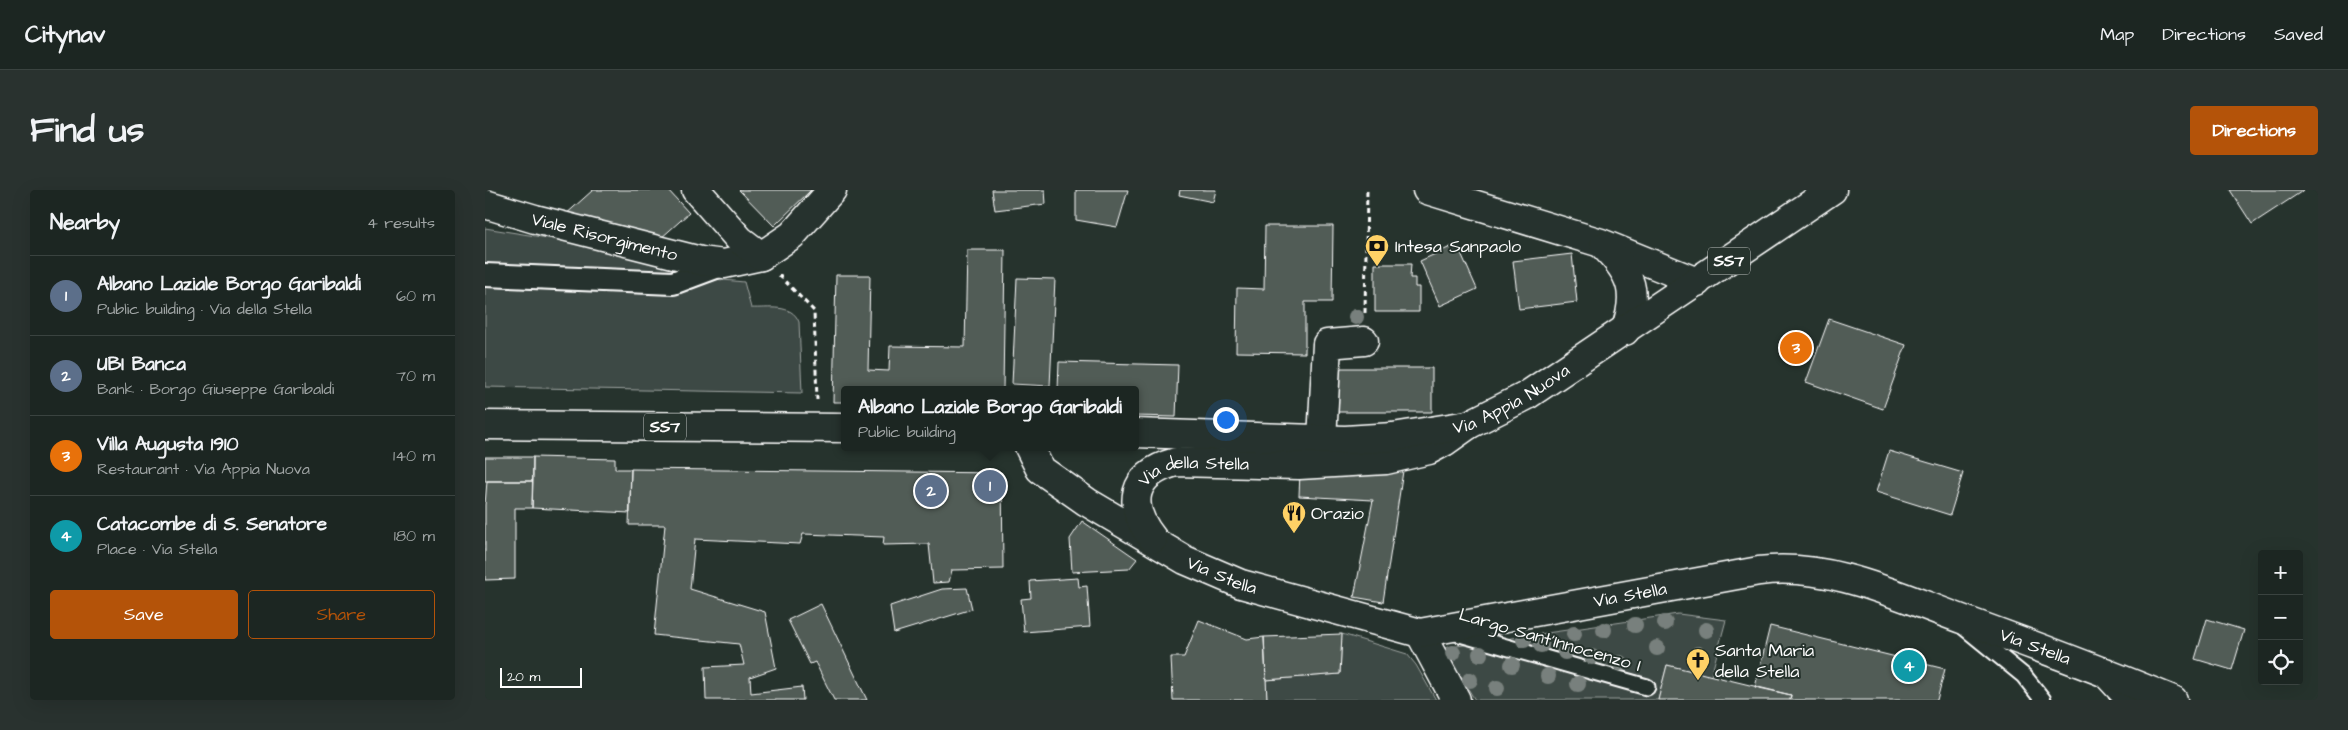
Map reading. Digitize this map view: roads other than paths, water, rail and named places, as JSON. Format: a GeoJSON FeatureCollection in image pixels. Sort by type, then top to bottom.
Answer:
{"type":"FeatureCollection","features":[{"type":"Feature","properties":{"kind":"street"},"geometry":{"type":"LineString","coordinates":[[696,190],[741,240],[761,256]]}},
{"type":"Feature","properties":{"kind":"street","name":"Viale Risorgimento"},"geometry":{"type":"LineString","coordinates":[[485,275],[673,283],[724,264],[761,256],[792,235],[833,190]]}},
{"type":"Feature","properties":{"kind":"street"},"geometry":{"type":"LineString","coordinates":[[1427,190],[1601,243],[1697,282]]}},
{"type":"Feature","properties":{"kind":"street","name":"Via Appia Nuova"},"geometry":{"type":"LineString","coordinates":[[1139,433],[1322,440],[1393,437],[1468,425],[1526,396],[1832,190]]}},
{"type":"Feature","properties":{"kind":"street","name":"Viale Risorgimento"},"geometry":{"type":"LineString","coordinates":[[485,204],[581,231],[701,261],[724,264]]}},
{"type":"Feature","properties":{"kind":"street"},"geometry":{"type":"LineString","coordinates":[[1601,243],[1621,264],[1633,291],[1633,305],[1625,331]]}},
{"type":"Feature","properties":{"kind":"street"},"geometry":{"type":"LineString","coordinates":[[1322,440],[1327,344],[1364,341]]}},
{"type":"Feature","properties":{"kind":"street","name":"SS7"},"geometry":{"type":"LineString","coordinates":[[485,425],[841,428]]}},
{"type":"Feature","properties":{"kind":"street","name":"Via della Stella"},"geometry":{"type":"LineString","coordinates":[[1156,542],[1142,526],[1137,513],[1135,499],[1141,484],[1161,466],[1176,462],[1299,465],[1386,460],[1429,450],[1468,425]]}},
{"type":"Feature","properties":{"kind":"street"},"geometry":{"type":"LineString","coordinates":[[1030,451],[1039,470],[1087,502],[1156,542]]}},
{"type":"Feature","properties":{"kind":"street","name":"Via Stella"},"geometry":{"type":"LineString","coordinates":[[1156,542],[1185,560],[1241,584],[1431,631],[1759,571],[1785,568],[1831,573],[2105,672],[2173,700]]}},
{"type":"Feature","properties":{"kind":"street"},"geometry":{"type":"LineString","coordinates":[[1431,631],[1456,700]]}},
{"type":"Feature","properties":{"kind":"street"},"geometry":{"type":"LineString","coordinates":[[2105,672],[2131,700]]}},
{"type":"Feature","properties":{"kind":"lane"},"geometry":{"type":"LineString","coordinates":[[1948,614],[2024,676],[2043,700]]}},
{"type":"Feature","properties":{"kind":"lane","name":"Largo Sant'Innocenzo I"},"geometry":{"type":"LineString","coordinates":[[1431,631],[1647,687]]}},
{"type":"Feature","properties":{"kind":"place","name":"Intesa Sanpaolo"},"geometry":{"type":"Point","coordinates":[1377,267]}},
{"type":"Feature","properties":{"kind":"place","name":"Villa Augusta 1910"},"geometry":{"type":"Point","coordinates":[1796,348]}},
{"type":"Feature","properties":{"kind":"place","name":"Albano Laziale Borgo Garibaldi"},"geometry":{"type":"Point","coordinates":[990,486]}},
{"type":"Feature","properties":{"kind":"place","name":"UBI Banca"},"geometry":{"type":"Point","coordinates":[931,491]}},
{"type":"Feature","properties":{"kind":"place","name":"Orazio"},"geometry":{"type":"Point","coordinates":[1294,534]}},
{"type":"Feature","properties":{"kind":"place","name":"Catacombe di S. Senatore"},"geometry":{"type":"Point","coordinates":[1909,666]}},
{"type":"Feature","properties":{"kind":"place","name":"Santa Maria della Stella"},"geometry":{"type":"Point","coordinates":[1698,681]}}]}
